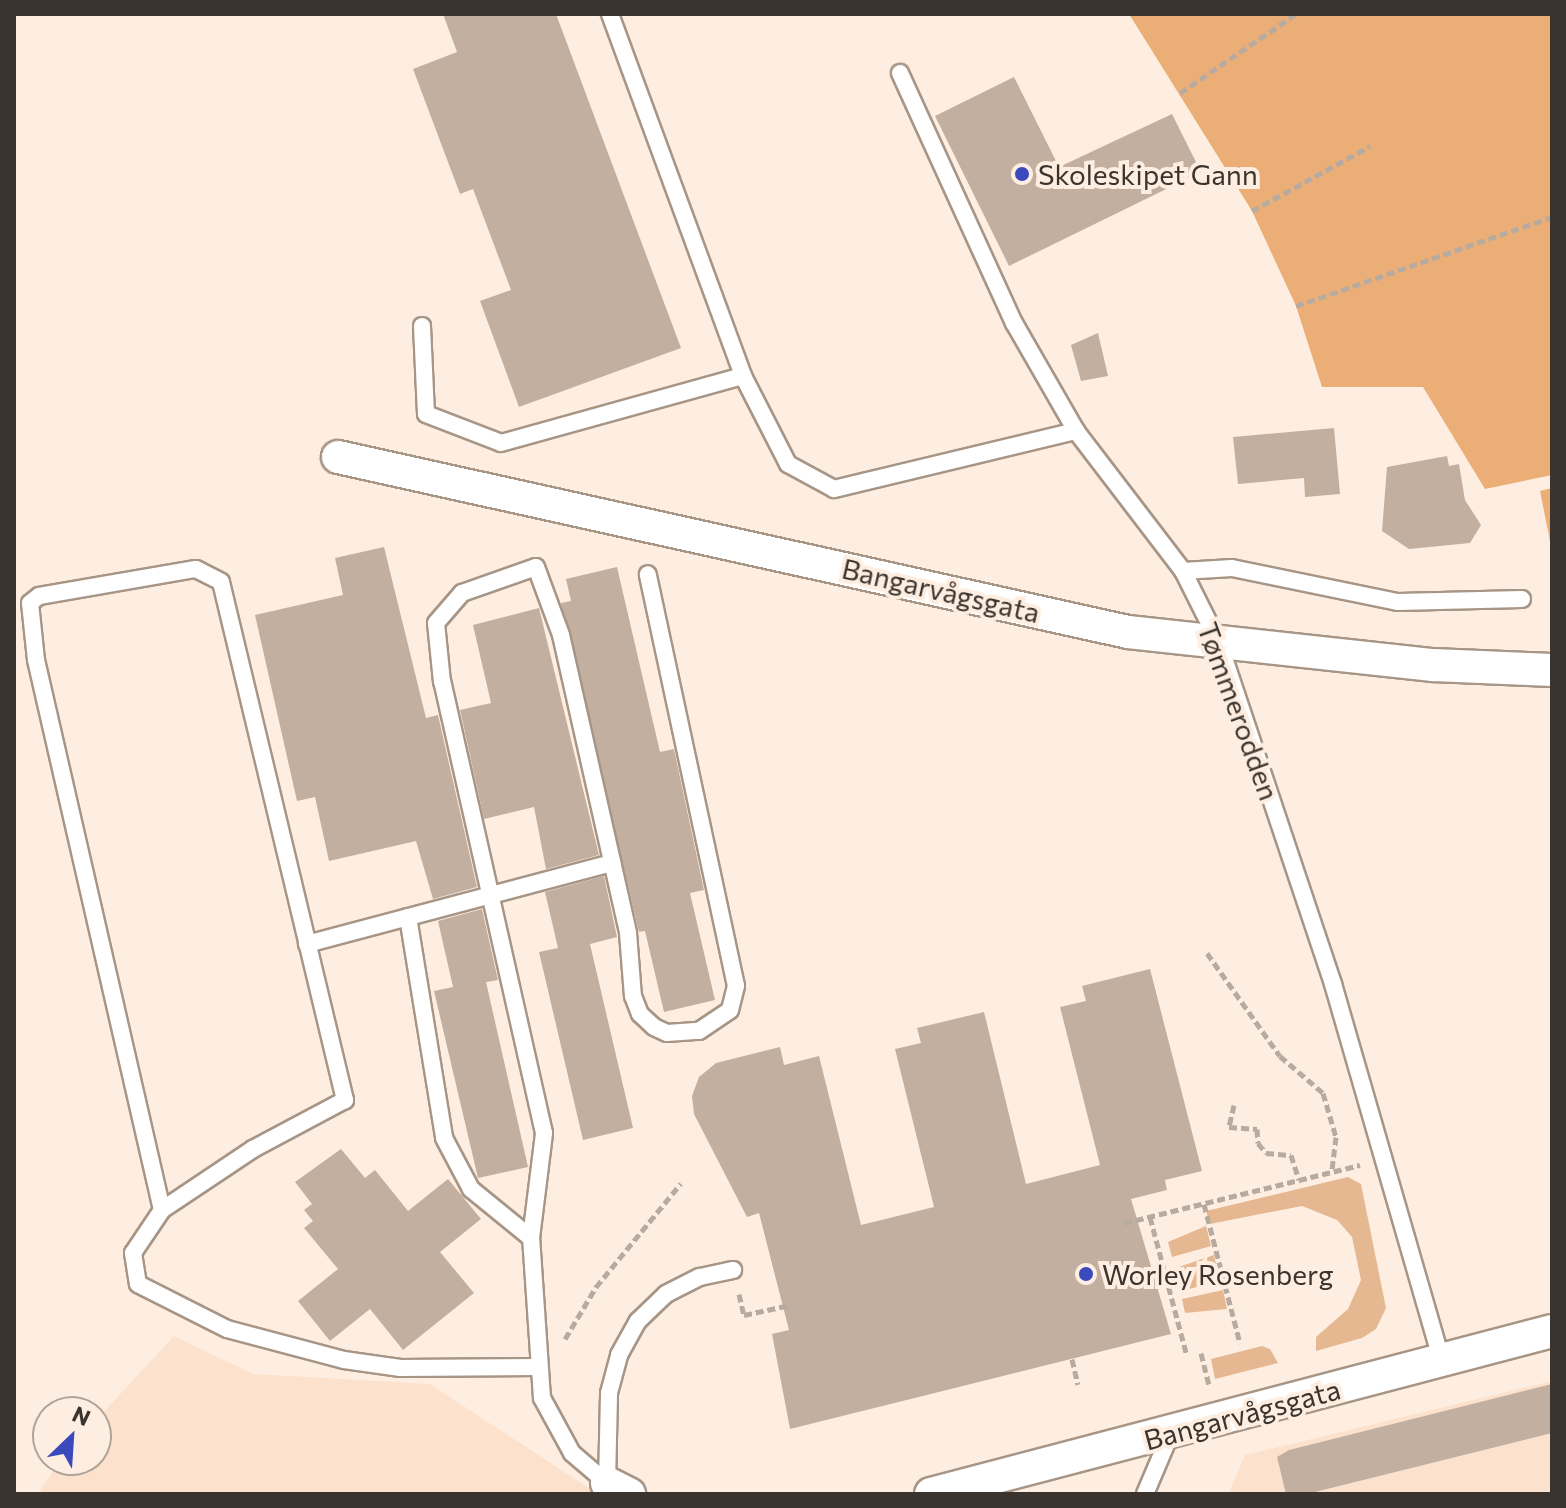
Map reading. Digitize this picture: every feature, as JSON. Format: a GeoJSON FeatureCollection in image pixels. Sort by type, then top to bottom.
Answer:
{"type":"FeatureCollection","features":[{"type":"Feature","properties":{"kind":"street","name":"Bangarvågsgata"},"geometry":{"type":"LineString","coordinates":[[338,457],[1128,632],[1433,665],[1552,670]]}},
{"type":"Feature","properties":{"kind":"street","name":"Bangarvågsgata"},"geometry":{"type":"LineString","coordinates":[[931,1494],[999,1486],[1441,1359],[1552,1331]]}},
{"type":"Feature","properties":{"kind":"lane"},"geometry":{"type":"LineString","coordinates":[[610,14],[743,376],[788,464],[834,489],[1076,431]]}},
{"type":"Feature","properties":{"kind":"lane","name":"Tømmerodden"},"geometry":{"type":"LineString","coordinates":[[900,73],[1014,323],[1076,431],[1183,571],[1219,643],[1333,984],[1441,1359]]}},
{"type":"Feature","properties":{"kind":"lane"},"geometry":{"type":"LineString","coordinates":[[422,326],[426,414],[501,443],[743,376]]}},
{"type":"Feature","properties":{"kind":"lane"},"geometry":{"type":"LineString","coordinates":[[618,1489],[561,1439],[540,1388],[531,1238],[544,1133],[493,893],[442,682],[436,623],[462,593],[536,567],[561,635],[612,863],[640,1014],[667,1033],[713,1025],[730,1010],[736,986],[648,574]]}},
{"type":"Feature","properties":{"kind":"lane"},"geometry":{"type":"LineString","coordinates":[[1183,571],[1232,568],[1398,602],[1522,599]]}},
{"type":"Feature","properties":{"kind":"lane"},"geometry":{"type":"LineString","coordinates":[[162,1210],[36,660],[30,603],[39,596],[196,569],[221,582],[345,1100],[253,1149],[162,1210],[133,1253],[138,1284],[227,1329],[296,1349],[400,1368],[538,1367]]}},
{"type":"Feature","properties":{"kind":"lane"},"geometry":{"type":"LineString","coordinates":[[307,944],[612,863]]}},
{"type":"Feature","properties":{"kind":"lane"},"geometry":{"type":"LineString","coordinates":[[408,917],[444,1138],[471,1189],[531,1238]]}},
{"type":"Feature","properties":{"kind":"lane"},"geometry":{"type":"LineString","coordinates":[[618,1489],[609,1393],[619,1355],[638,1321],[666,1294],[700,1277],[733,1270]]}},
{"type":"Feature","properties":{"kind":"lane"},"geometry":{"type":"LineString","coordinates":[[1145,1494],[1170,1435]]}},
{"type":"Feature","properties":{"kind":"path"},"geometry":{"type":"LineString","coordinates":[[1180,93],[1296,14]]}},
{"type":"Feature","properties":{"kind":"path"},"geometry":{"type":"LineString","coordinates":[[1252,211],[1370,146]]}},
{"type":"Feature","properties":{"kind":"path"},"geometry":{"type":"LineString","coordinates":[[1296,306],[1552,217]]}},
{"type":"Feature","properties":{"kind":"path"},"geometry":{"type":"LineString","coordinates":[[1207,953],[1280,1056],[1323,1093],[1336,1137],[1332,1172]]}},
{"type":"Feature","properties":{"kind":"path"},"geometry":{"type":"LineString","coordinates":[[1234,1105],[1229,1127],[1257,1129],[1258,1143],[1266,1153],[1291,1155],[1299,1180]]}},
{"type":"Feature","properties":{"kind":"path"},"geometry":{"type":"LineString","coordinates":[[1124,1223],[1382,1159]]}},
{"type":"Feature","properties":{"kind":"path"},"geometry":{"type":"LineString","coordinates":[[540,1388],[577,1313],[681,1183]]}},
{"type":"Feature","properties":{"kind":"path"},"geometry":{"type":"LineString","coordinates":[[1204,1204],[1240,1343]]}},
{"type":"Feature","properties":{"kind":"path"},"geometry":{"type":"LineString","coordinates":[[1150,1217],[1187,1356]]}},
{"type":"Feature","properties":{"kind":"path"},"geometry":{"type":"LineString","coordinates":[[733,1270],[744,1315],[790,1305]]}},
{"type":"Feature","properties":{"kind":"path"},"geometry":{"type":"LineString","coordinates":[[1201,1353],[1209,1384]]}},
{"type":"Feature","properties":{"kind":"path"},"geometry":{"type":"LineString","coordinates":[[1072,1359],[1078,1384]]}},
{"type":"Feature","properties":{"kind":"shaded area"},"geometry":{"type":"Polygon","coordinates":[[[1129,14],[1552,14],[1552,475],[1485,489],[1423,387],[1322,387],[1296,306],[1252,211],[1129,14]]]}},
{"type":"Feature","properties":{"kind":"shaded area"},"geometry":{"type":"Polygon","coordinates":[[[1552,488],[1552,551],[1540,491],[1552,488]]]}},
{"type":"Feature","properties":{"kind":"shaded area"},"geometry":{"type":"Polygon","coordinates":[[[1348,1177],[1361,1184],[1386,1308],[1376,1329],[1362,1338],[1316,1351],[1316,1337],[1348,1309],[1361,1280],[1352,1237],[1337,1220],[1302,1206],[1210,1224],[1206,1211],[1348,1177]]]}},
{"type":"Feature","properties":{"kind":"shaded area"},"geometry":{"type":"Polygon","coordinates":[[[1206,1226],[1211,1246],[1172,1257],[1168,1242],[1206,1226]]]}},
{"type":"Feature","properties":{"kind":"shaded area"},"geometry":{"type":"Polygon","coordinates":[[[1214,1255],[1220,1282],[1179,1291],[1173,1269],[1214,1255]]]}},
{"type":"Feature","properties":{"kind":"shaded area"},"geometry":{"type":"Polygon","coordinates":[[[1223,1290],[1227,1309],[1185,1313],[1182,1299],[1223,1290]]]}},
{"type":"Feature","properties":{"kind":"shaded area"},"geometry":{"type":"Polygon","coordinates":[[[174,1336],[253,1374],[430,1384],[598,1494],[38,1494],[50,1476],[112,1476],[112,1403],[174,1336]]]}},
{"type":"Feature","properties":{"kind":"shaded area"},"geometry":{"type":"Polygon","coordinates":[[[1262,1346],[1270,1349],[1278,1363],[1215,1379],[1211,1359],[1262,1346]]]}},
{"type":"Feature","properties":{"kind":"shaded area"},"geometry":{"type":"Polygon","coordinates":[[[1552,1381],[1552,1494],[1228,1494],[1245,1455],[1552,1381]]]}},
{"type":"Feature","properties":{"kind":"building"},"geometry":{"type":"Polygon","coordinates":[[[443,14],[556,14],[681,348],[519,407],[480,301],[511,290],[473,189],[460,194],[413,69],[457,52],[443,14]]]}},
{"type":"Feature","properties":{"kind":"building"},"geometry":{"type":"Polygon","coordinates":[[[1014,77],[1059,167],[1172,114],[1201,172],[1009,266],[935,116],[1014,77]]]}},
{"type":"Feature","properties":{"kind":"building"},"geometry":{"type":"Polygon","coordinates":[[[1098,333],[1108,376],[1081,381],[1071,345],[1098,333]]]}},
{"type":"Feature","properties":{"kind":"building"},"geometry":{"type":"Polygon","coordinates":[[[1334,428],[1340,494],[1305,497],[1304,478],[1238,484],[1233,437],[1334,428]]]}},
{"type":"Feature","properties":{"kind":"building"},"geometry":{"type":"Polygon","coordinates":[[[1447,456],[1449,466],[1459,464],[1465,500],[1481,525],[1470,543],[1409,549],[1382,531],[1387,467],[1447,456]]]}},
{"type":"Feature","properties":{"kind":"building"},"geometry":{"type":"Polygon","coordinates":[[[384,547],[426,718],[438,715],[477,887],[433,899],[416,841],[329,861],[315,797],[297,801],[255,615],[343,595],[335,558],[384,547]]]}},
{"type":"Feature","properties":{"kind":"building"},"geometry":{"type":"Polygon","coordinates":[[[617,567],[660,752],[674,749],[704,890],[690,893],[715,1000],[664,1012],[645,931],[639,932],[561,603],[571,601],[566,579],[617,567]]]}},
{"type":"Feature","properties":{"kind":"building"},"geometry":{"type":"Polygon","coordinates":[[[539,608],[599,855],[546,869],[534,807],[484,819],[460,710],[491,703],[473,625],[539,608]]]}},
{"type":"Feature","properties":{"kind":"building"},"geometry":{"type":"Polygon","coordinates":[[[604,876],[617,937],[590,944],[633,1128],[583,1140],[539,952],[558,948],[545,892],[604,876]]]}},
{"type":"Feature","properties":{"kind":"building"},"geometry":{"type":"Polygon","coordinates":[[[482,909],[498,980],[486,982],[528,1167],[478,1178],[434,991],[453,987],[438,921],[482,909]]]}},
{"type":"Feature","properties":{"kind":"building"},"geometry":{"type":"Polygon","coordinates":[[[1150,969],[1202,1171],[1165,1180],[1167,1190],[1131,1199],[1171,1334],[790,1429],[772,1334],[789,1330],[759,1213],[747,1217],[694,1114],[692,1096],[699,1077],[716,1063],[780,1047],[784,1065],[819,1056],[861,1225],[934,1207],[895,1049],[921,1043],[917,1028],[984,1012],[1026,1184],[1100,1165],[1060,1007],[1086,1001],[1082,986],[1150,969]]]}},
{"type":"Feature","properties":{"kind":"building"},"geometry":{"type":"Polygon","coordinates":[[[341,1149],[365,1178],[375,1170],[408,1211],[448,1179],[481,1219],[440,1252],[474,1293],[403,1350],[370,1309],[330,1341],[298,1301],[338,1269],[304,1228],[313,1221],[304,1210],[312,1204],[295,1182],[341,1149]]]}},
{"type":"Feature","properties":{"kind":"building"},"geometry":{"type":"Polygon","coordinates":[[[1552,1384],[1552,1433],[1307,1494],[1286,1494],[1277,1457],[1289,1450],[1552,1384]]]}},
{"type":"Feature","properties":{"kind":"place","name":"Skoleskipet Gann"},"geometry":{"type":"Point","coordinates":[1022,174]}},
{"type":"Feature","properties":{"kind":"place","name":"Worley Rosenberg"},"geometry":{"type":"Point","coordinates":[1086,1274]}}]}
